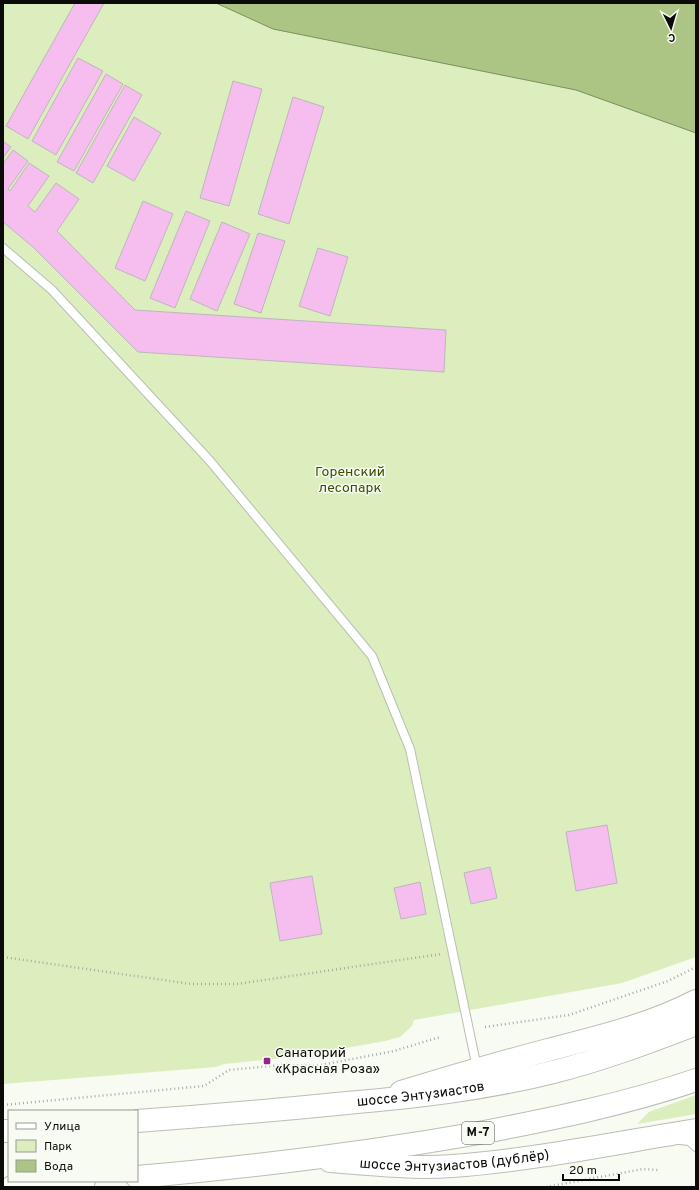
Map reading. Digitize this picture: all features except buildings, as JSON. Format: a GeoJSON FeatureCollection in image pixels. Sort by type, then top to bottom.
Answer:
{"type":"FeatureCollection","features":[{"type":"Feature","properties":{"kind":"main road"},"geometry":{"type":"LineString","coordinates":[[373,1101],[478,1069],[603,1036],[640,1024],[696,1001]]}},
{"type":"Feature","properties":{"kind":"main road","name":"шоссе Энтузиастов"},"geometry":{"type":"LineString","coordinates":[[138,1121],[373,1101],[433,1094],[495,1084],[553,1072],[639,1046],[696,1024]]}},
{"type":"Feature","properties":{"kind":"main road","name":"М-7"},"geometry":{"type":"LineString","coordinates":[[138,1177],[307,1159],[437,1140],[574,1114],[696,1080]]}},
{"type":"Feature","properties":{"kind":"main road","name":"шоссе Энтузиастов (дублёр)"},"geometry":{"type":"LineString","coordinates":[[307,1159],[391,1165],[450,1166],[513,1160],[696,1130]]}},
{"type":"Feature","properties":{"kind":"main road"},"geometry":{"type":"LineString","coordinates":[[12,1187],[72,1182]]}},
{"type":"Feature","properties":{"kind":"lane"},"geometry":{"type":"LineString","coordinates":[[3,248],[52,290],[210,461],[372,656],[410,749],[478,1069]]}},
{"type":"Feature","properties":{"kind":"lane"},"geometry":{"type":"LineString","coordinates":[[658,1136],[689,1141],[696,1147]]}},
{"type":"Feature","properties":{"kind":"path"},"geometry":{"type":"LineString","coordinates":[[3,957],[191,984],[237,984],[453,952]]}},
{"type":"Feature","properties":{"kind":"path"},"geometry":{"type":"LineString","coordinates":[[486,1026],[569,1014],[668,981],[696,967]]}},
{"type":"Feature","properties":{"kind":"path"},"geometry":{"type":"LineString","coordinates":[[3,1105],[204,1086],[229,1070],[282,1065],[316,1066],[394,1051],[440,1037]]}},
{"type":"Feature","properties":{"kind":"path"},"geometry":{"type":"LineString","coordinates":[[546,1187],[643,1169],[658,1170]]}},
{"type":"Feature","properties":{"kind":"green space","name":"Горенский лесопарк"},"geometry":{"type":"Polygon","coordinates":[[[3,3],[696,3],[696,957],[622,983],[414,1020],[412,1026],[400,1037],[385,1041],[301,1056],[224,1064],[216,1067],[3,1084],[3,3]]]}},
{"type":"Feature","properties":{"kind":"green space"},"geometry":{"type":"Polygon","coordinates":[[[696,1095],[696,1114],[637,1124],[649,1112],[696,1095]]]}},
{"type":"Feature","properties":{"kind":"water"},"geometry":{"type":"Polygon","coordinates":[[[216,3],[696,3],[696,133],[576,90],[273,29],[216,3]]]}},
{"type":"Feature","properties":{"kind":"place","name":"Санаторий «Красная Роза»"},"geometry":{"type":"Point","coordinates":[267,1061]}}]}
